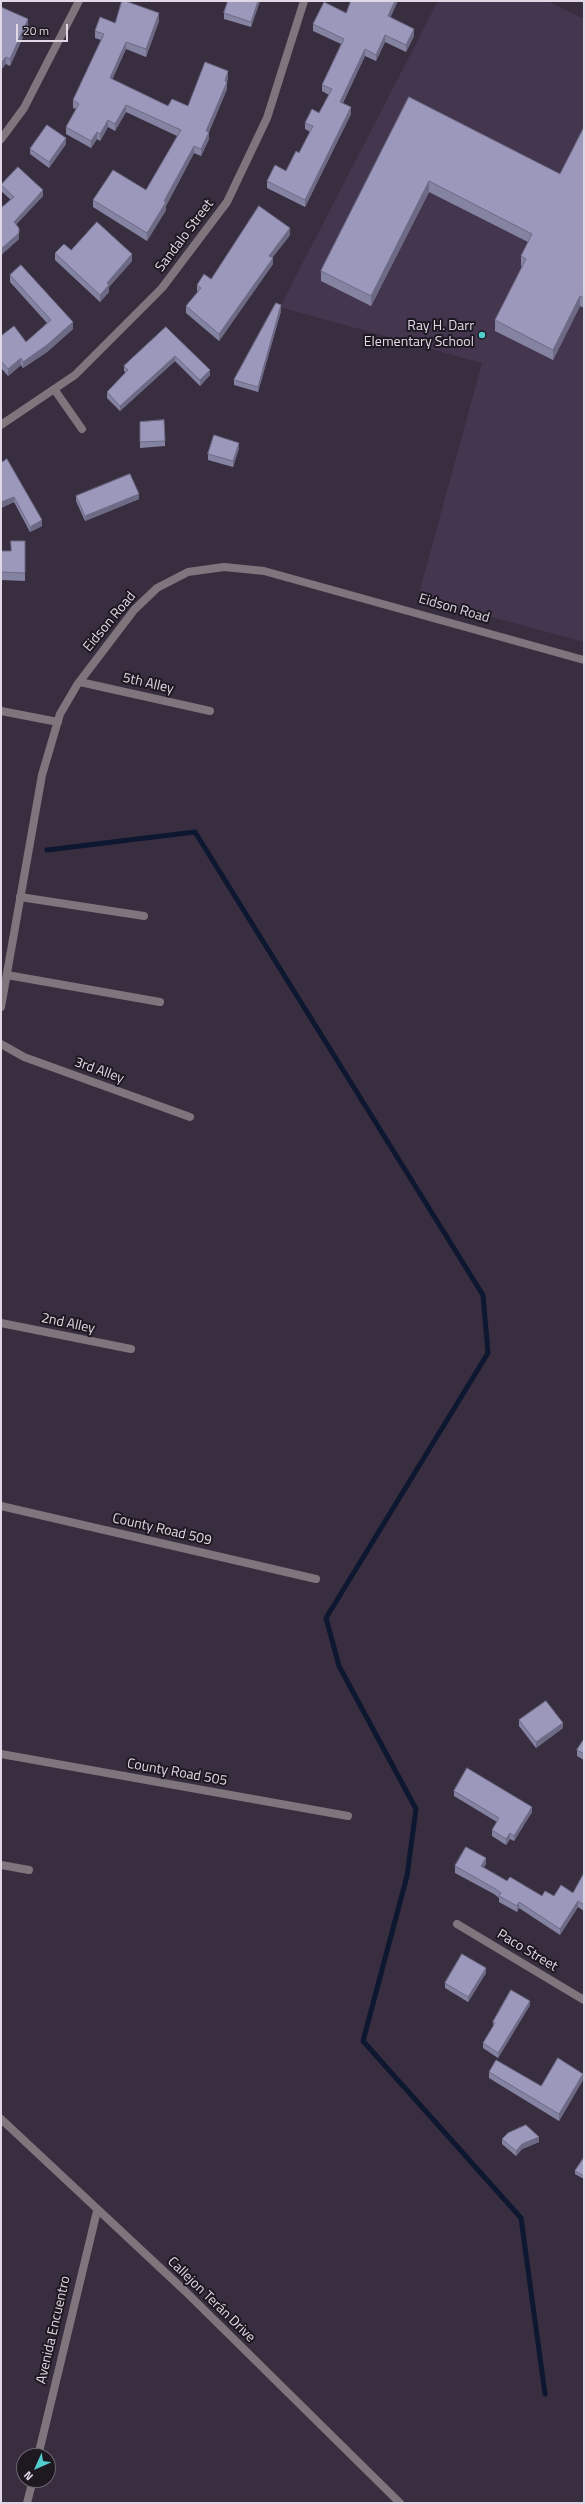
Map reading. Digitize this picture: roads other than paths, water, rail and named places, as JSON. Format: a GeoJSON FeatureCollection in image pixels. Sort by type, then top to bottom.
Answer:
{"type":"FeatureCollection","features":[{"type":"Feature","properties":{"kind":"street"},"geometry":{"type":"LineString","coordinates":[[1,139],[24,108],[79,1]]}},
{"type":"Feature","properties":{"kind":"street","name":"Sandalo Street"},"geometry":{"type":"LineString","coordinates":[[1,425],[75,375],[162,288],[227,202],[267,118],[304,1]]}},
{"type":"Feature","properties":{"kind":"street"},"geometry":{"type":"LineString","coordinates":[[54,389],[82,429]]}},
{"type":"Feature","properties":{"kind":"street","name":"Eidson Road"},"geometry":{"type":"LineString","coordinates":[[1,1007],[42,775],[58,722],[80,682],[134,610],[157,588],[188,572],[224,567],[283,575],[584,660]]}},
{"type":"Feature","properties":{"kind":"street","name":"5th Alley"},"geometry":{"type":"LineString","coordinates":[[80,682],[210,711]]}},
{"type":"Feature","properties":{"kind":"street"},"geometry":{"type":"LineString","coordinates":[[1,711],[58,722]]}},
{"type":"Feature","properties":{"kind":"street"},"geometry":{"type":"LineString","coordinates":[[20,897],[144,916]]}},
{"type":"Feature","properties":{"kind":"street"},"geometry":{"type":"LineString","coordinates":[[7,975],[160,1002]]}},
{"type":"Feature","properties":{"kind":"street","name":"3rd Alley"},"geometry":{"type":"LineString","coordinates":[[1,1044],[24,1057],[190,1117]]}},
{"type":"Feature","properties":{"kind":"street","name":"2nd Alley"},"geometry":{"type":"LineString","coordinates":[[1,1323],[130,1349]]}},
{"type":"Feature","properties":{"kind":"street","name":"County Road 509"},"geometry":{"type":"LineString","coordinates":[[1,1506],[316,1579]]}},
{"type":"Feature","properties":{"kind":"street","name":"County Road 505"},"geometry":{"type":"LineString","coordinates":[[1,1754],[348,1816]]}},
{"type":"Feature","properties":{"kind":"street"},"geometry":{"type":"LineString","coordinates":[[1,1865],[29,1870]]}},
{"type":"Feature","properties":{"kind":"street","name":"Paco Street"},"geometry":{"type":"LineString","coordinates":[[457,1924],[584,2000]]}},
{"type":"Feature","properties":{"kind":"street","name":"Callejon Terán Drive"},"geometry":{"type":"LineString","coordinates":[[1,2119],[97,2211],[184,2291],[400,2503]]}},
{"type":"Feature","properties":{"kind":"street","name":"Avenida Encuentro"},"geometry":{"type":"LineString","coordinates":[[40,2448],[97,2211]]}},
{"type":"Feature","properties":{"kind":"street"},"geometry":{"type":"LineString","coordinates":[[27,2503],[31,2488]]}},
{"type":"Feature","properties":{"kind":"waterway"},"geometry":{"type":"LineString","coordinates":[[47,850],[195,832],[483,1295],[488,1353],[326,1618],[339,1666],[416,1809],[407,1876],[363,2041],[521,2218],[545,2394]]}},
{"type":"Feature","properties":{"kind":"place","name":"Ray H. Darr Elementary School"},"geometry":{"type":"Point","coordinates":[482,335]}}]}
